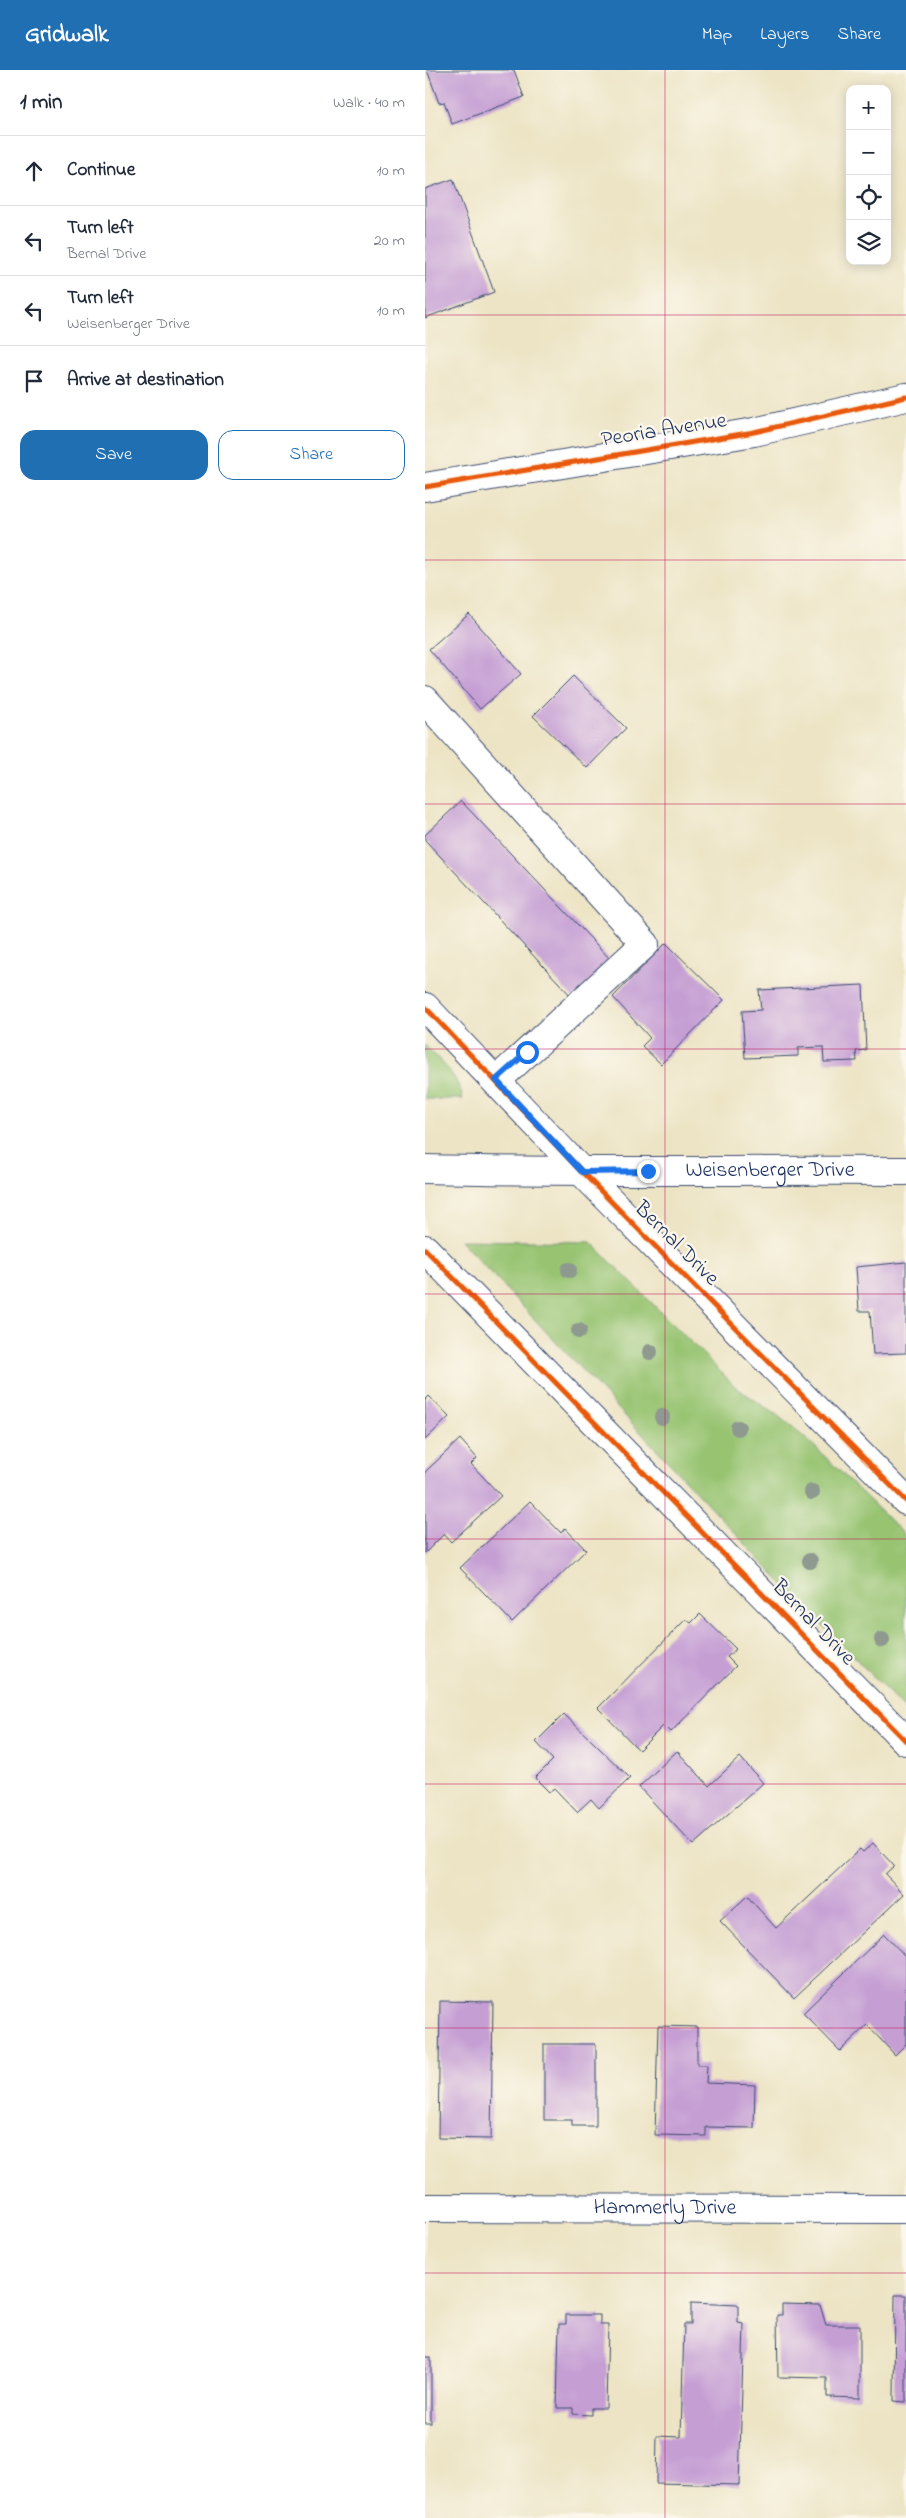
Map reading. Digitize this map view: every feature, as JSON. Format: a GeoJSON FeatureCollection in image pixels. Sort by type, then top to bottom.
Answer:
{"type":"FeatureCollection","features":[{"type":"Feature","properties":{"kind":"street","name":"Peoria Avenue"},"geometry":{"type":"LineString","coordinates":[[425,487],[754,432],[906,397]]}},
{"type":"Feature","properties":{"kind":"street"},"geometry":{"type":"LineString","coordinates":[[425,700],[645,944],[496,1080]]}},
{"type":"Feature","properties":{"kind":"street","name":"Bernal Drive"},"geometry":{"type":"LineString","coordinates":[[425,1007],[582,1172],[906,1501]]}},
{"type":"Feature","properties":{"kind":"street","name":"Weisenberger Drive"},"geometry":{"type":"LineString","coordinates":[[425,1169],[582,1172],[675,1170],[906,1171]]}},
{"type":"Feature","properties":{"kind":"street","name":"Bernal Drive"},"geometry":{"type":"LineString","coordinates":[[425,1249],[906,1741]]}},
{"type":"Feature","properties":{"kind":"street","name":"Hammerly Drive"},"geometry":{"type":"LineString","coordinates":[[425,2208],[906,2209]]}},
{"type":"Feature","properties":{"kind":"green space"},"geometry":{"type":"Polygon","coordinates":[[[425,1045],[453,1076],[461,1090],[463,1099],[425,1099],[425,1045]]]}},
{"type":"Feature","properties":{"kind":"green space"},"geometry":{"type":"Polygon","coordinates":[[[460,1240],[591,1242],[737,1388],[777,1415],[811,1443],[906,1536],[906,1710],[796,1598],[460,1240]]]}},
{"type":"Feature","properties":{"kind":"building"},"geometry":{"type":"Polygon","coordinates":[[[427,70],[514,70],[524,97],[452,124],[444,102],[439,103],[427,70]]]}},
{"type":"Feature","properties":{"kind":"building"},"geometry":{"type":"Polygon","coordinates":[[[453,179],[494,292],[425,318],[425,189],[453,179]]]}},
{"type":"Feature","properties":{"kind":"building"},"geometry":{"type":"Polygon","coordinates":[[[469,614],[521,674],[480,709],[429,649],[469,614]]]}},
{"type":"Feature","properties":{"kind":"building"},"geometry":{"type":"Polygon","coordinates":[[[573,676],[626,728],[587,768],[533,716],[573,676]]]}},
{"type":"Feature","properties":{"kind":"building"},"geometry":{"type":"Polygon","coordinates":[[[461,801],[612,961],[573,998],[425,840],[425,835],[461,801]]]}},
{"type":"Feature","properties":{"kind":"building"},"geometry":{"type":"Polygon","coordinates":[[[666,943],[724,1000],[661,1064],[642,1046],[650,1038],[613,997],[666,943]]]}},
{"type":"Feature","properties":{"kind":"building"},"geometry":{"type":"Polygon","coordinates":[[[863,985],[866,1050],[856,1051],[857,1061],[824,1062],[823,1047],[798,1048],[798,1056],[745,1058],[742,1011],[761,1010],[759,990],[863,985]]]}},
{"type":"Feature","properties":{"kind":"building"},"geometry":{"type":"Polygon","coordinates":[[[906,1262],[906,1353],[873,1354],[870,1311],[859,1311],[856,1267],[906,1262]]]}},
{"type":"Feature","properties":{"kind":"building"},"geometry":{"type":"Polygon","coordinates":[[[429,1396],[449,1417],[425,1440],[425,1400],[429,1396]]]}},
{"type":"Feature","properties":{"kind":"building"},"geometry":{"type":"Polygon","coordinates":[[[460,1439],[477,1458],[471,1464],[501,1496],[451,1542],[444,1534],[425,1553],[425,1472],[460,1439]]]}},
{"type":"Feature","properties":{"kind":"building"},"geometry":{"type":"Polygon","coordinates":[[[530,1501],[561,1533],[565,1528],[586,1550],[512,1622],[460,1568],[530,1501]]]}},
{"type":"Feature","properties":{"kind":"building"},"geometry":{"type":"Polygon","coordinates":[[[700,1614],[736,1649],[727,1657],[736,1666],[671,1732],[664,1725],[639,1750],[598,1708],[686,1619],[691,1623],[700,1614]]]}},
{"type":"Feature","properties":{"kind":"building"},"geometry":{"type":"Polygon","coordinates":[[[564,1714],[630,1778],[599,1808],[591,1799],[577,1812],[554,1788],[549,1792],[535,1778],[553,1760],[536,1742],[564,1714]]]}},
{"type":"Feature","properties":{"kind":"building"},"geometry":{"type":"Polygon","coordinates":[[[677,1751],[709,1786],[740,1757],[763,1783],[693,1845],[639,1787],[677,1751]]]}},
{"type":"Feature","properties":{"kind":"building"},"geometry":{"type":"Polygon","coordinates":[[[873,1843],[894,1866],[885,1874],[904,1894],[794,1998],[720,1921],[747,1896],[776,1928],[860,1849],[863,1852],[873,1843]]]}},
{"type":"Feature","properties":{"kind":"building"},"geometry":{"type":"Polygon","coordinates":[[[884,1934],[906,1957],[906,2044],[895,2055],[867,2025],[840,2051],[803,2013],[884,1934]]]}},
{"type":"Feature","properties":{"kind":"building"},"geometry":{"type":"Polygon","coordinates":[[[440,2001],[493,2002],[491,2139],[438,2138],[440,2001]]]}},
{"type":"Feature","properties":{"kind":"building"},"geometry":{"type":"Polygon","coordinates":[[[658,2026],[697,2027],[697,2065],[707,2065],[706,2083],[755,2085],[754,2128],[706,2127],[706,2136],[655,2135],[658,2026]]]}},
{"type":"Feature","properties":{"kind":"building"},"geometry":{"type":"Polygon","coordinates":[[[544,2044],[596,2044],[596,2126],[572,2126],[572,2120],[544,2120],[544,2044]]]}},
{"type":"Feature","properties":{"kind":"building"},"geometry":{"type":"Polygon","coordinates":[[[895,2295],[906,2295],[906,2402],[894,2401],[895,2295]]]}},
{"type":"Feature","properties":{"kind":"building"},"geometry":{"type":"Polygon","coordinates":[[[691,2303],[738,2305],[738,2323],[744,2324],[739,2485],[656,2483],[657,2436],[681,2437],[684,2324],[691,2324],[691,2303]]]}},
{"type":"Feature","properties":{"kind":"building"},"geometry":{"type":"Polygon","coordinates":[[[782,2304],[820,2305],[826,2325],[860,2325],[860,2398],[827,2397],[827,2378],[778,2377],[777,2315],[782,2315],[782,2304]]]}},
{"type":"Feature","properties":{"kind":"building"},"geometry":{"type":"Polygon","coordinates":[[[566,2315],[600,2315],[600,2325],[608,2325],[606,2408],[591,2408],[591,2415],[573,2414],[573,2408],[557,2408],[559,2324],[566,2324],[566,2315]]]}},
{"type":"Feature","properties":{"kind":"building"},"geometry":{"type":"Polygon","coordinates":[[[425,2357],[431,2357],[431,2423],[425,2423],[425,2357]]]}},
{"type":"Feature","properties":{"kind":"cycle path"},"geometry":{"type":"LineString","coordinates":[[425,487],[754,432],[906,397]]}},
{"type":"Feature","properties":{"kind":"cycle path"},"geometry":{"type":"LineString","coordinates":[[425,1007],[582,1172],[906,1501]]}},
{"type":"Feature","properties":{"kind":"cycle path"},"geometry":{"type":"LineString","coordinates":[[425,1249],[906,1741]]}},
{"type":"Feature","properties":{"kind":"route"},"geometry":{"type":"LineString","coordinates":[[527,1052],[496,1080],[582,1172],[648,1171]]}}]}
